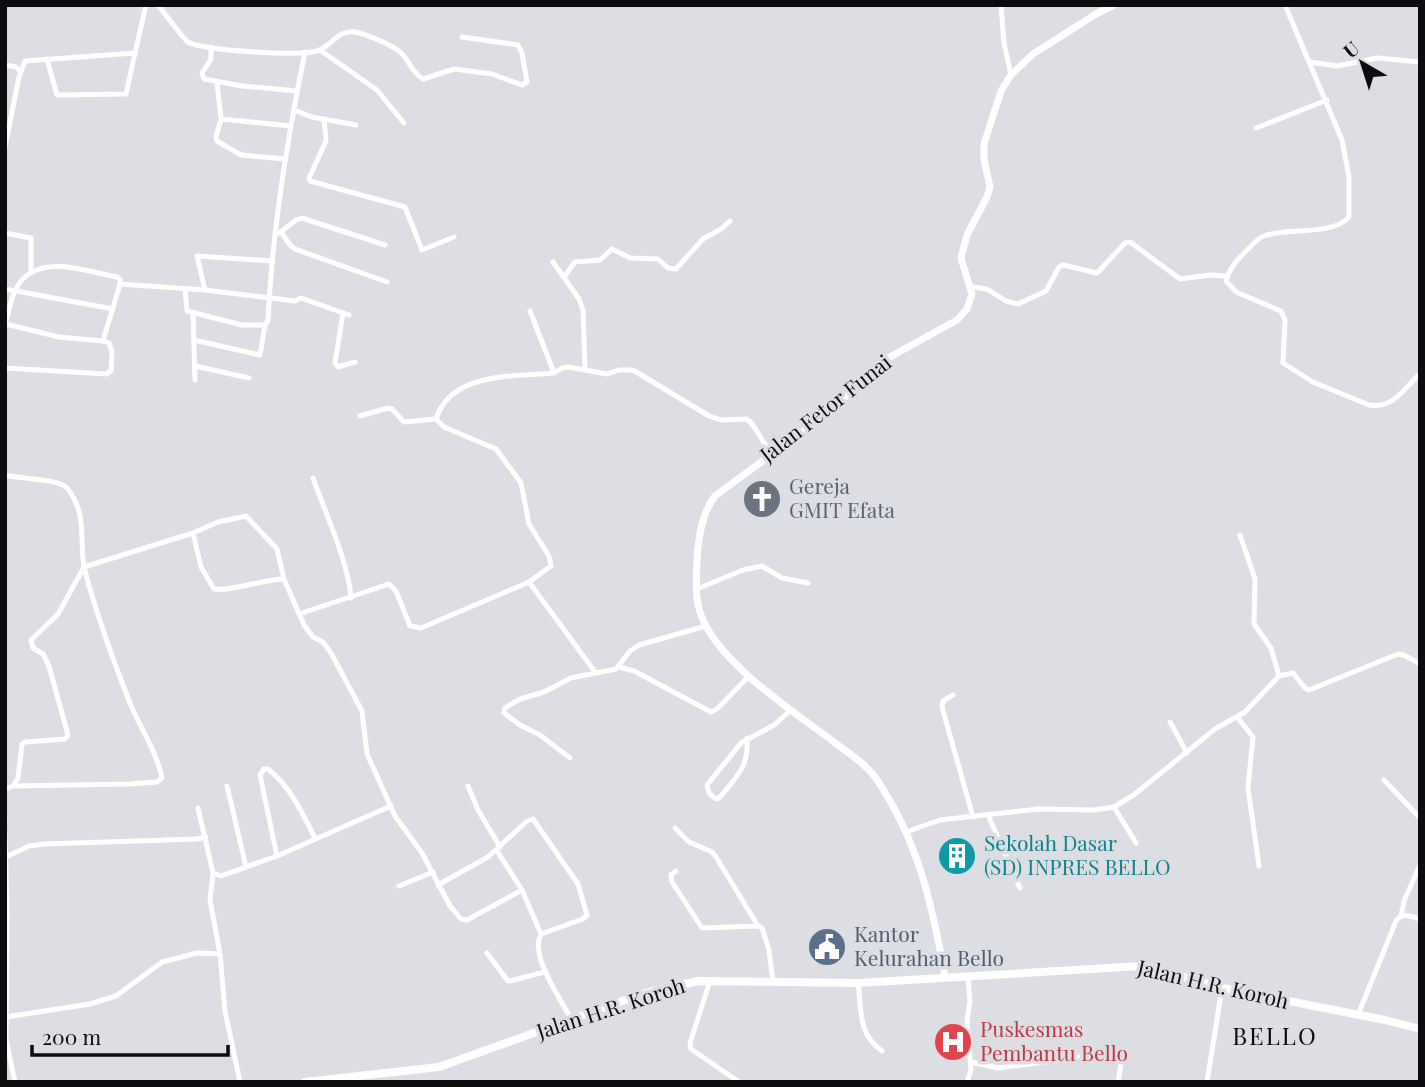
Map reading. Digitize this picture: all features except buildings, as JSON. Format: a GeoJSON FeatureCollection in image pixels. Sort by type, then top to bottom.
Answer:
{"type":"FeatureCollection","features":[{"type":"Feature","properties":{"kind":"main road","name":"Jalan H.R. Koroh"},"geometry":{"type":"LineString","coordinates":[[305,1082],[439,1067],[662,988],[710,981],[858,983],[1141,966],[1222,988],[1420,1029]]}},
{"type":"Feature","properties":{"kind":"street"},"geometry":{"type":"LineString","coordinates":[[47,59],[57,95],[126,94],[146,5]]}},
{"type":"Feature","properties":{"kind":"street"},"geometry":{"type":"LineString","coordinates":[[158,5],[185,40],[211,47],[305,52],[320,50],[339,35],[355,32],[399,51],[415,73],[423,79],[454,69],[492,74],[522,85],[527,82],[518,45],[462,37]]}},
{"type":"Feature","properties":{"kind":"street"},"geometry":{"type":"LineString","coordinates":[[1001,5],[1004,43],[1011,75]]}},
{"type":"Feature","properties":{"kind":"street"},"geometry":{"type":"LineString","coordinates":[[1114,5],[1032,54],[1011,75],[996,102],[984,144],[984,159],[990,180],[987,197],[967,235],[961,258],[972,287],[987,289],[1006,301],[1018,304],[1046,291],[1060,266],[1098,273],[1125,243],[1130,242],[1180,279],[1227,276]]}},
{"type":"Feature","properties":{"kind":"street"},"geometry":{"type":"LineString","coordinates":[[1285,5],[1342,140],[1348,166],[1349,217],[1343,222],[1318,229],[1264,236],[1239,259],[1227,276],[1227,284],[1236,292],[1281,311],[1285,320],[1283,363],[1313,382],[1377,406],[1392,401],[1420,374]]}},
{"type":"Feature","properties":{"kind":"street"},"geometry":{"type":"LineString","coordinates":[[211,47],[211,59],[202,75],[204,79],[297,91]]}},
{"type":"Feature","properties":{"kind":"street"},"geometry":{"type":"LineString","coordinates":[[320,50],[377,90],[404,123]]}},
{"type":"Feature","properties":{"kind":"street"},"geometry":{"type":"LineString","coordinates":[[194,341],[260,355],[268,321],[286,159],[305,52]]}},
{"type":"Feature","properties":{"kind":"street"},"geometry":{"type":"LineString","coordinates":[[5,147],[20,71],[25,61],[135,53]]}},
{"type":"Feature","properties":{"kind":"street"},"geometry":{"type":"LineString","coordinates":[[1309,62],[1337,66],[1377,58],[1420,62]]}},
{"type":"Feature","properties":{"kind":"street"},"geometry":{"type":"LineString","coordinates":[[5,65],[16,66],[20,71]]}},
{"type":"Feature","properties":{"kind":"street"},"geometry":{"type":"LineString","coordinates":[[216,82],[221,119],[216,137],[220,143],[242,155],[286,159]]}},
{"type":"Feature","properties":{"kind":"street"},"geometry":{"type":"LineString","coordinates":[[1256,128],[1326,100]]}},
{"type":"Feature","properties":{"kind":"street"},"geometry":{"type":"LineString","coordinates":[[294,110],[312,117],[356,125]]}},
{"type":"Feature","properties":{"kind":"street"},"geometry":{"type":"LineString","coordinates":[[221,119],[291,126]]}},
{"type":"Feature","properties":{"kind":"street"},"geometry":{"type":"LineString","coordinates":[[324,119],[326,141],[309,180],[405,207],[422,250],[454,237]]}},
{"type":"Feature","properties":{"kind":"street"},"geometry":{"type":"LineString","coordinates":[[279,233],[302,218],[385,245]]}},
{"type":"Feature","properties":{"kind":"street"},"geometry":{"type":"LineString","coordinates":[[564,277],[575,262],[600,260],[612,249],[630,258],[658,259],[668,268],[676,269],[703,239],[721,229],[730,220]]}},
{"type":"Feature","properties":{"kind":"street"},"geometry":{"type":"LineString","coordinates":[[5,233],[31,238],[31,273]]}},
{"type":"Feature","properties":{"kind":"street"},"geometry":{"type":"LineString","coordinates":[[279,233],[295,249],[387,282]]}},
{"type":"Feature","properties":{"kind":"street"},"geometry":{"type":"LineString","coordinates":[[205,290],[197,256],[273,261]]}},
{"type":"Feature","properties":{"kind":"street"},"geometry":{"type":"LineString","coordinates":[[553,262],[579,299],[583,310],[585,369]]}},
{"type":"Feature","properties":{"kind":"street"},"geometry":{"type":"LineString","coordinates":[[5,368],[106,374],[111,371],[112,352],[109,343],[60,337],[5,324],[14,291],[31,273],[45,265],[117,277],[121,280],[103,341]]}},
{"type":"Feature","properties":{"kind":"street"},"geometry":{"type":"LineString","coordinates":[[120,284],[205,290],[295,301],[301,298],[346,314],[335,363],[338,367],[355,362]]}},
{"type":"Feature","properties":{"kind":"street","name":"Jalan Fetor Funai"},"geometry":{"type":"LineString","coordinates":[[945,976],[925,881],[906,832],[873,774],[749,676],[712,637],[700,613],[697,589],[698,550],[702,525],[708,506],[715,496],[829,412],[890,358],[962,316],[970,301],[972,287]]}},
{"type":"Feature","properties":{"kind":"street"},"geometry":{"type":"LineString","coordinates":[[5,289],[113,309]]}},
{"type":"Feature","properties":{"kind":"street"},"geometry":{"type":"LineString","coordinates":[[185,289],[186,308],[192,312],[242,325],[265,325]]}},
{"type":"Feature","properties":{"kind":"street"},"geometry":{"type":"LineString","coordinates":[[530,311],[554,373]]}},
{"type":"Feature","properties":{"kind":"street"},"geometry":{"type":"LineString","coordinates":[[192,312],[195,380]]}},
{"type":"Feature","properties":{"kind":"street"},"geometry":{"type":"LineString","coordinates":[[195,366],[248,378]]}},
{"type":"Feature","properties":{"kind":"street"},"geometry":{"type":"LineString","coordinates":[[436,419],[443,406],[463,387],[489,378],[554,373],[562,368],[607,374],[619,370],[633,370],[709,416],[747,419],[772,453]]}},
{"type":"Feature","properties":{"kind":"street"},"geometry":{"type":"LineString","coordinates":[[360,416],[388,408],[404,422],[436,419]]}},
{"type":"Feature","properties":{"kind":"street"},"geometry":{"type":"LineString","coordinates":[[299,614],[389,584],[396,591],[410,626],[416,629],[529,582],[549,568],[552,562],[530,527],[521,483],[498,450],[444,427],[436,419]]}},
{"type":"Feature","properties":{"kind":"street"},"geometry":{"type":"LineString","coordinates":[[5,475],[24,480],[54,481],[66,486],[73,497],[80,517],[84,567],[103,628],[131,705],[160,769],[162,780],[130,785],[13,786],[5,789]]}},
{"type":"Feature","properties":{"kind":"street"},"geometry":{"type":"LineString","coordinates":[[313,478],[338,547],[351,598]]}},
{"type":"Feature","properties":{"kind":"street"},"geometry":{"type":"LineString","coordinates":[[13,786],[18,778],[22,744],[65,740],[68,734],[49,666],[43,654],[33,648],[31,640],[58,614],[84,567],[193,533],[218,522],[248,516],[274,544],[284,579],[299,614],[312,635],[323,642],[331,653],[362,711],[365,749],[391,806],[433,872],[454,912],[465,921],[522,890]]}},
{"type":"Feature","properties":{"kind":"street"},"geometry":{"type":"LineString","coordinates":[[193,533],[201,567],[214,589],[222,590],[266,580],[284,579]]}},
{"type":"Feature","properties":{"kind":"street"},"geometry":{"type":"LineString","coordinates":[[1240,535],[1255,579],[1254,624],[1271,648],[1279,676]]}},
{"type":"Feature","properties":{"kind":"street"},"geometry":{"type":"LineString","coordinates":[[697,589],[743,570],[762,566],[782,578],[808,583]]}},
{"type":"Feature","properties":{"kind":"street"},"geometry":{"type":"LineString","coordinates":[[529,582],[594,672]]}},
{"type":"Feature","properties":{"kind":"street"},"geometry":{"type":"LineString","coordinates":[[569,758],[540,735],[509,717],[504,710],[527,696],[544,692],[571,678],[619,667],[635,647],[706,626]]}},
{"type":"Feature","properties":{"kind":"street"},"geometry":{"type":"LineString","coordinates":[[906,832],[940,820],[1039,809],[1094,810],[1114,807],[1123,803],[1215,729],[1248,710],[1279,676],[1292,673],[1305,688],[1312,690],[1398,654],[1404,654],[1420,664]]}},
{"type":"Feature","properties":{"kind":"street"},"geometry":{"type":"LineString","coordinates":[[619,667],[634,671],[711,712],[749,676]]}},
{"type":"Feature","properties":{"kind":"street"},"geometry":{"type":"LineString","coordinates":[[953,695],[943,701],[942,708],[973,817]]}},
{"type":"Feature","properties":{"kind":"street"},"geometry":{"type":"LineString","coordinates":[[747,738],[746,762],[721,796],[718,799],[713,797],[707,785],[747,738],[774,726],[791,710]]}},
{"type":"Feature","properties":{"kind":"street"},"geometry":{"type":"LineString","coordinates":[[1237,717],[1253,737],[1248,788],[1259,866]]}},
{"type":"Feature","properties":{"kind":"street"},"geometry":{"type":"LineString","coordinates":[[1170,722],[1187,753]]}},
{"type":"Feature","properties":{"kind":"street"},"geometry":{"type":"LineString","coordinates":[[277,856],[260,775],[264,769],[277,776],[292,795],[315,838]]}},
{"type":"Feature","properties":{"kind":"street"},"geometry":{"type":"LineString","coordinates":[[1384,780],[1420,818]]}},
{"type":"Feature","properties":{"kind":"street"},"geometry":{"type":"LineString","coordinates":[[227,786],[246,867]]}},
{"type":"Feature","properties":{"kind":"street"},"geometry":{"type":"LineString","coordinates":[[468,786],[498,849],[522,890],[541,934],[537,947],[546,972],[571,1019]]}},
{"type":"Feature","properties":{"kind":"street"},"geometry":{"type":"LineString","coordinates":[[213,873],[228,875],[391,806]]}},
{"type":"Feature","properties":{"kind":"street"},"geometry":{"type":"LineString","coordinates":[[1114,807],[1136,842]]}},
{"type":"Feature","properties":{"kind":"street"},"geometry":{"type":"LineString","coordinates":[[198,808],[213,873],[210,900],[220,954],[225,1011],[240,1082]]}},
{"type":"Feature","properties":{"kind":"street"},"geometry":{"type":"LineString","coordinates":[[988,816],[1020,888]]}},
{"type":"Feature","properties":{"kind":"street"},"geometry":{"type":"LineString","coordinates":[[438,885],[469,870],[498,849],[527,821],[533,819],[578,884],[586,908],[586,917],[541,934]]}},
{"type":"Feature","properties":{"kind":"street"},"geometry":{"type":"LineString","coordinates":[[675,828],[689,842],[712,852],[758,926],[762,928],[773,982]]}},
{"type":"Feature","properties":{"kind":"street"},"geometry":{"type":"LineString","coordinates":[[5,834],[6,1039],[15,1082]]}},
{"type":"Feature","properties":{"kind":"street"},"geometry":{"type":"LineString","coordinates":[[6,858],[29,846],[44,844],[206,837]]}},
{"type":"Feature","properties":{"kind":"street"},"geometry":{"type":"LineString","coordinates":[[1358,1015],[1420,865]]}},
{"type":"Feature","properties":{"kind":"street"},"geometry":{"type":"LineString","coordinates":[[676,871],[671,875],[671,882],[702,928],[758,926]]}},
{"type":"Feature","properties":{"kind":"street"},"geometry":{"type":"LineString","coordinates":[[399,886],[433,872]]}},
{"type":"Feature","properties":{"kind":"street"},"geometry":{"type":"LineString","coordinates":[[1401,916],[1420,919]]}},
{"type":"Feature","properties":{"kind":"street"},"geometry":{"type":"LineString","coordinates":[[6,1017],[90,1004],[116,996],[162,962],[197,953],[220,954]]}},
{"type":"Feature","properties":{"kind":"street"},"geometry":{"type":"LineString","coordinates":[[487,953],[508,981],[546,972]]}},
{"type":"Feature","properties":{"kind":"street"},"geometry":{"type":"LineString","coordinates":[[967,1082],[971,1062],[967,1021],[970,1001],[968,978]]}},
{"type":"Feature","properties":{"kind":"street"},"geometry":{"type":"LineString","coordinates":[[710,981],[690,1043],[691,1049],[738,1082]]}},
{"type":"Feature","properties":{"kind":"street"},"geometry":{"type":"LineString","coordinates":[[858,983],[864,1031],[871,1043],[882,1051]]}},
{"type":"Feature","properties":{"kind":"street"},"geometry":{"type":"LineString","coordinates":[[1208,1082],[1222,988]]}},
{"type":"Feature","properties":{"kind":"street"},"geometry":{"type":"LineString","coordinates":[[971,1062],[998,1068],[1112,1053],[1120,1059],[1118,1082]]}},
{"type":"Feature","properties":{"kind":"place","name":"Gereja GMIT Efata"},"geometry":{"type":"Point","coordinates":[762,499]}},
{"type":"Feature","properties":{"kind":"place","name":"Sekolah Dasar (SD) INPRES BELLO"},"geometry":{"type":"Point","coordinates":[957,856]}},
{"type":"Feature","properties":{"kind":"place","name":"Kantor Kelurahan Bello"},"geometry":{"type":"Point","coordinates":[827,947]}},
{"type":"Feature","properties":{"kind":"place","name":"Puskesmas Pembantu Bello"},"geometry":{"type":"Point","coordinates":[953,1042]}},
{"type":"Feature","properties":{"kind":"district","name":"BELLO"},"geometry":{"type":"Point","coordinates":[1275,1037]}}]}
